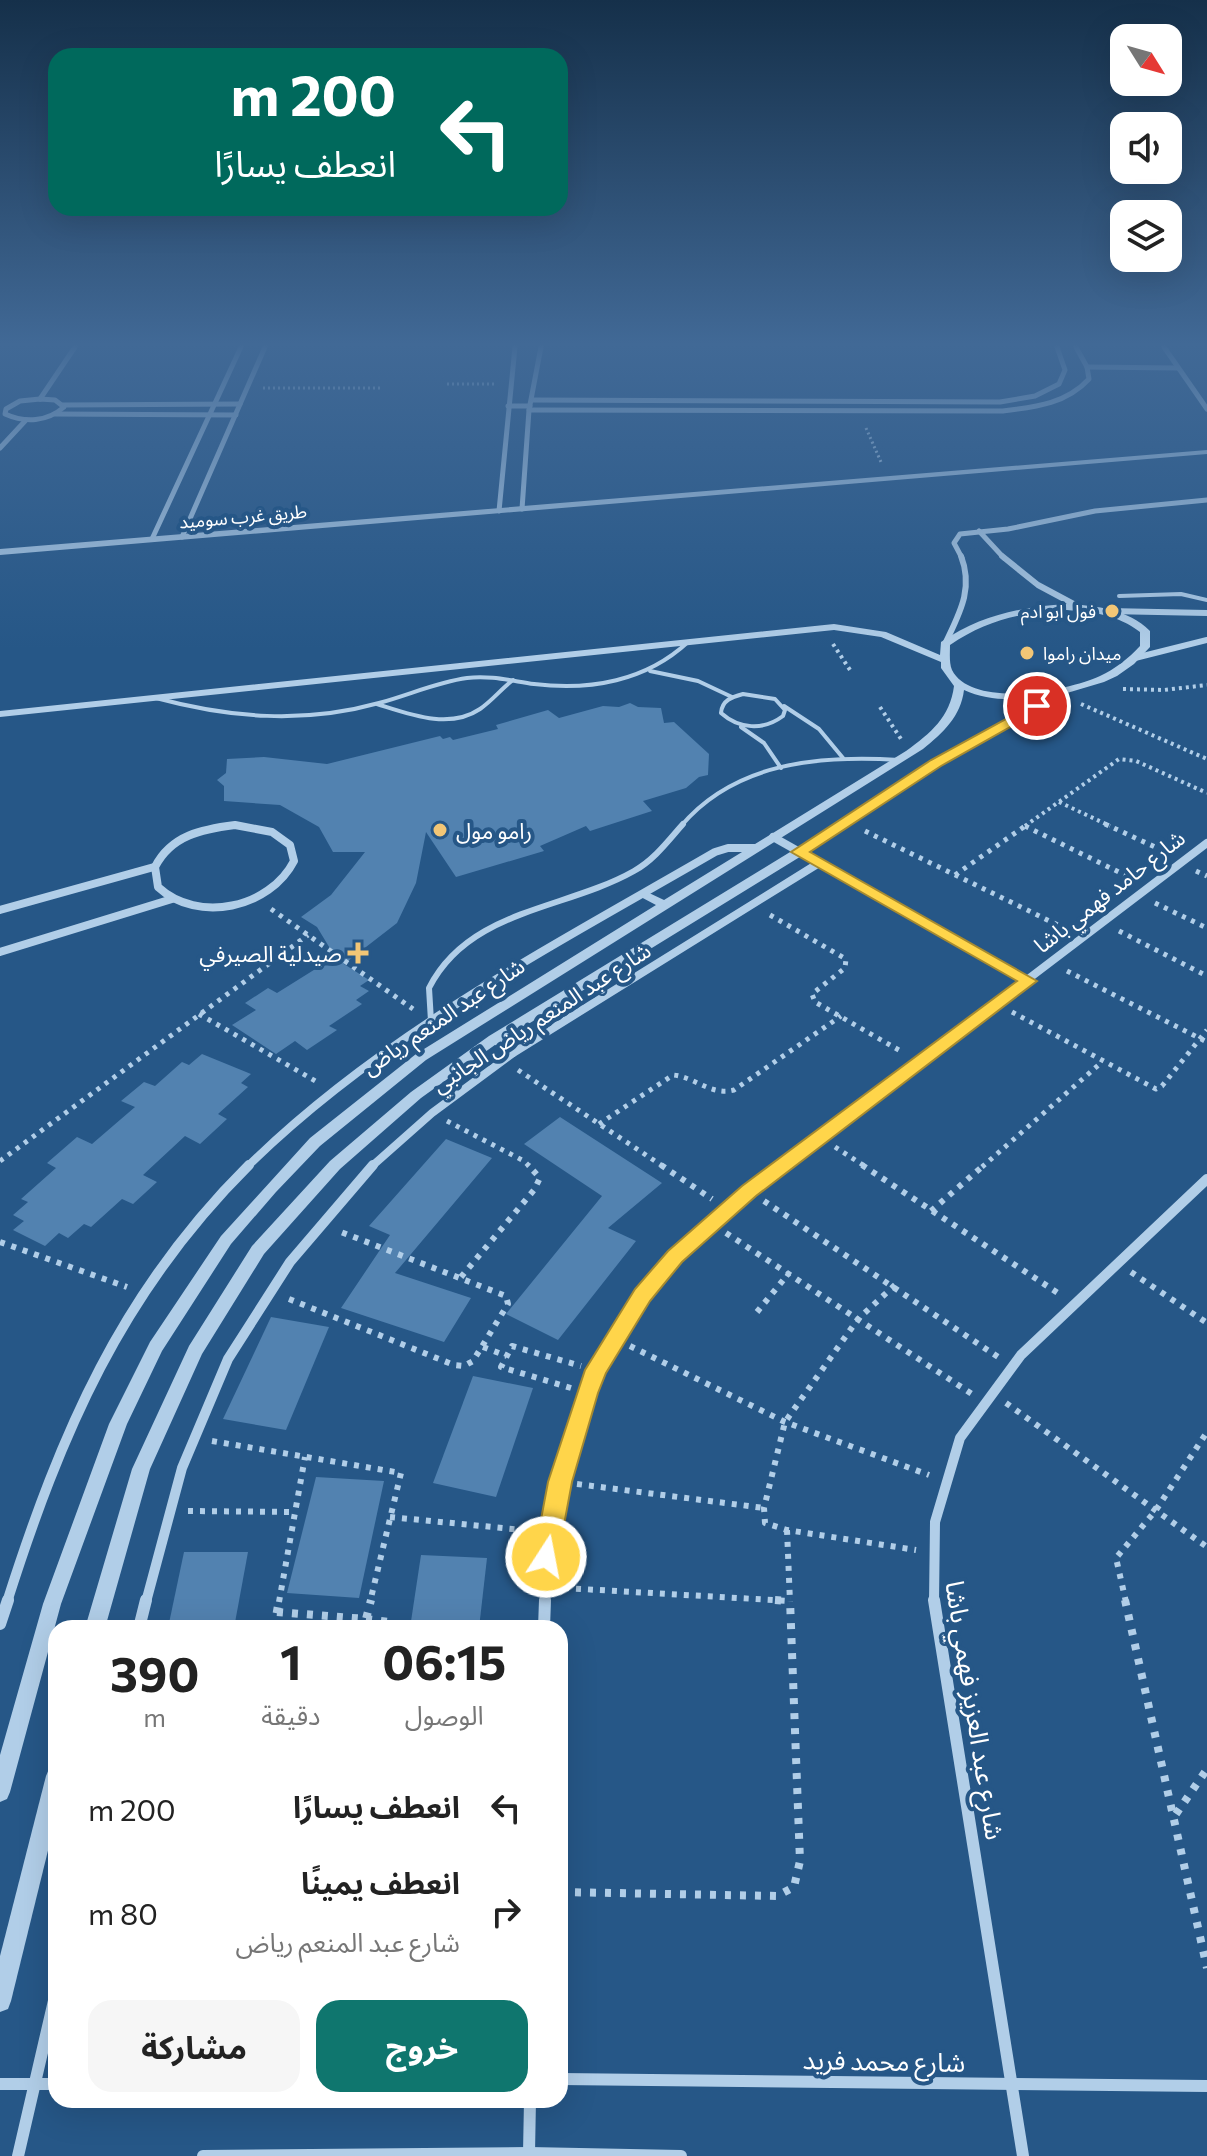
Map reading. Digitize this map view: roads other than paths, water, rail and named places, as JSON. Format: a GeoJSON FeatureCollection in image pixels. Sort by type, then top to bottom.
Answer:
{"type":"FeatureCollection","features":[{"type":"Feature","properties":{"kind":"street"},"geometry":{"type":"LineString","coordinates":[[152,539],[194,448]]}},
{"type":"Feature","properties":{"kind":"street"},"geometry":{"type":"LineString","coordinates":[[182,537],[222,448]]}},
{"type":"Feature","properties":{"kind":"street"},"geometry":{"type":"LineString","coordinates":[[499,511],[504,448]]}},
{"type":"Feature","properties":{"kind":"street"},"geometry":{"type":"LineString","coordinates":[[522,509],[527,448]]}},
{"type":"Feature","properties":{"kind":"street","name":"طريق غرب سوميد"},"geometry":{"type":"LineString","coordinates":[[0,552],[1207,452]]}},
{"type":"Feature","properties":{"kind":"street"},"geometry":{"type":"LineString","coordinates":[[1060,693],[998,696],[959,686],[946,672],[942,659],[945,644],[969,588],[966,563],[954,540],[960,534],[1008,529],[1095,511],[1207,500]]}},
{"type":"Feature","properties":{"kind":"street"},"geometry":{"type":"LineString","coordinates":[[979,531],[1000,556],[1026,578],[1082,608]]}},
{"type":"Feature","properties":{"kind":"street"},"geometry":{"type":"LineString","coordinates":[[945,644],[978,622],[1032,609],[1207,613]]}},
{"type":"Feature","properties":{"kind":"street"},"geometry":{"type":"LineString","coordinates":[[97,1620],[141,1469],[195,1351],[258,1250],[335,1165],[416,1095],[494,1039],[799,852],[949,755],[1060,693],[1101,680],[1135,658],[1145,647],[1145,631],[1131,618],[1104,611]]}},
{"type":"Feature","properties":{"kind":"street"},"geometry":{"type":"LineString","coordinates":[[0,714],[822,628],[859,628],[883,634],[942,659]]}},
{"type":"Feature","properties":{"kind":"street"},"geometry":{"type":"LineString","coordinates":[[1135,658],[1207,640]]}},
{"type":"Feature","properties":{"kind":"street","name":"شارع عبد المنعم رياض"},"geometry":{"type":"LineString","coordinates":[[0,1792],[52,1604],[118,1424],[156,1347],[226,1240],[315,1142],[410,1066],[904,756],[950,720],[958,703],[959,686]]}},
{"type":"Feature","properties":{"kind":"street"},"geometry":{"type":"LineString","coordinates":[[235,825],[273,832],[287,841],[294,852],[295,864],[289,877],[276,889],[257,899],[212,908],[172,899],[160,890],[153,879],[154,867],[161,854],[192,833],[235,825]]}},
{"type":"Feature","properties":{"kind":"street"},"geometry":{"type":"LineString","coordinates":[[773,837],[1029,981]]}},
{"type":"Feature","properties":{"kind":"street","name":"شارع حامد فهمي باشا"},"geometry":{"type":"LineString","coordinates":[[544,1620],[551,1532],[560,1482],[587,1393],[596,1370],[615,1338],[643,1295],[675,1257],[749,1191],[1207,843]]}},
{"type":"Feature","properties":{"kind":"street"},"geometry":{"type":"LineString","coordinates":[[0,1622],[70,1431],[110,1348],[158,1268],[217,1196],[279,1133],[331,1090],[431,1021],[715,852],[728,848],[756,848]]}},
{"type":"Feature","properties":{"kind":"street","name":"شارع عبد المنعم رياض الجانبي"},"geometry":{"type":"LineString","coordinates":[[141,1620],[182,1468],[228,1359],[290,1262],[362,1175],[432,1113],[513,1053],[819,863]]}},
{"type":"Feature","properties":{"kind":"street"},"geometry":{"type":"LineString","coordinates":[[0,910],[154,867]]}},
{"type":"Feature","properties":{"kind":"street"},"geometry":{"type":"LineString","coordinates":[[643,895],[665,905]]}},
{"type":"Feature","properties":{"kind":"street"},"geometry":{"type":"LineString","coordinates":[[0,952],[172,899]]}},
{"type":"Feature","properties":{"kind":"street"},"geometry":{"type":"LineString","coordinates":[[494,1039],[513,1053]]}},
{"type":"Feature","properties":{"kind":"street","name":"شارع عبد العزيز فهمي باشا"},"geometry":{"type":"LineString","coordinates":[[1023,2156],[932,1590],[935,1522],[960,1438],[1012,1366],[1207,1179]]}},
{"type":"Feature","properties":{"kind":"street"},"geometry":{"type":"LineString","coordinates":[[0,2001],[48,1808]]}},
{"type":"Feature","properties":{"kind":"street"},"geometry":{"type":"LineString","coordinates":[[18,2156],[48,2027]]}},
{"type":"Feature","properties":{"kind":"street","name":"شارع محمد فريد"},"geometry":{"type":"LineString","coordinates":[[568,2079],[1207,2086]]}},
{"type":"Feature","properties":{"kind":"street"},"geometry":{"type":"LineString","coordinates":[[0,2084],[48,2084]]}},
{"type":"Feature","properties":{"kind":"street"},"geometry":{"type":"LineString","coordinates":[[529,2153],[530,2108]]}},
{"type":"Feature","properties":{"kind":"street"},"geometry":{"type":"LineString","coordinates":[[203,2156],[529,2153],[681,2156]]}},
{"type":"Feature","properties":{"kind":"lane"},"geometry":{"type":"LineString","coordinates":[[1119,596],[1181,594],[1207,600]]}},
{"type":"Feature","properties":{"kind":"lane"},"geometry":{"type":"LineString","coordinates":[[152,697],[213,714],[253,718],[295,717],[377,704],[443,681],[477,677],[547,685],[584,685],[619,680],[650,671],[673,658],[689,641]]}},
{"type":"Feature","properties":{"kind":"lane"},"geometry":{"type":"LineString","coordinates":[[476,663],[477,677]]}},
{"type":"Feature","properties":{"kind":"lane"},"geometry":{"type":"LineString","coordinates":[[650,671],[698,681],[732,697],[765,695],[819,729],[843,758]]}},
{"type":"Feature","properties":{"kind":"lane"},"geometry":{"type":"LineString","coordinates":[[377,704],[427,718],[446,719],[480,709],[513,680]]}},
{"type":"Feature","properties":{"kind":"lane"},"geometry":{"type":"LineString","coordinates":[[732,697],[721,707],[721,713],[764,743],[781,768]]}},
{"type":"Feature","properties":{"kind":"lane"},"geometry":{"type":"LineString","coordinates":[[734,723],[769,725],[783,716],[785,710],[781,704]]}},
{"type":"Feature","properties":{"kind":"lane"},"geometry":{"type":"LineString","coordinates":[[431,1021],[428,989],[448,960],[476,936],[510,917],[600,887],[635,871],[662,851],[699,805],[727,786],[781,768],[843,758],[904,756]]}},
{"type":"Feature","properties":{"kind":"place","name":"فول ابو ادم"},"geometry":{"type":"Point","coordinates":[1112,611]}},
{"type":"Feature","properties":{"kind":"place","name":"ميدان راموا"},"geometry":{"type":"Point","coordinates":[1027,653]}},
{"type":"Feature","properties":{"kind":"place","name":"رامو مول"},"geometry":{"type":"Point","coordinates":[440,830]}},
{"type":"Feature","properties":{"kind":"place","name":"صيدلية الصيرفي"},"geometry":{"type":"Point","coordinates":[358,953]}}]}
